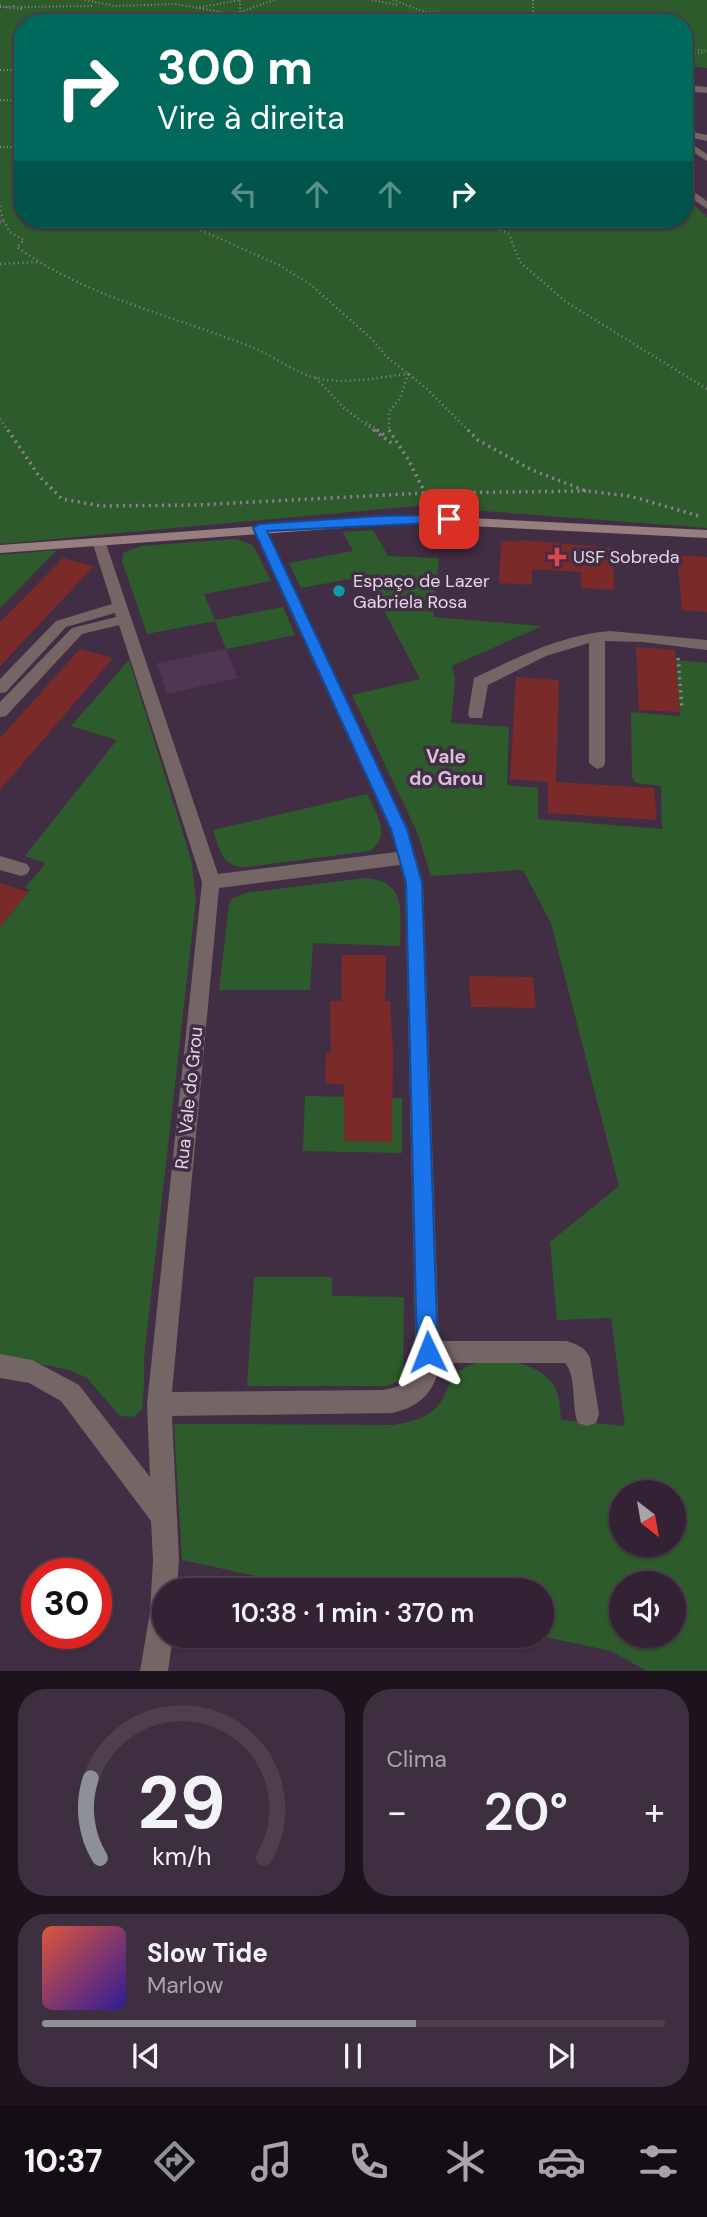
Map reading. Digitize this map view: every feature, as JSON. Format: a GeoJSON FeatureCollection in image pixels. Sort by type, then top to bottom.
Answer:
{"type":"FeatureCollection","features":[{"type":"Feature","properties":{"kind":"main road"},"geometry":{"type":"LineString","coordinates":[[0,549],[379,520],[449,519],[707,534]]}},
{"type":"Feature","properties":{"kind":"street"},"geometry":{"type":"LineString","coordinates":[[693,195],[707,206]]}},
{"type":"Feature","properties":{"kind":"street"},"geometry":{"type":"LineString","coordinates":[[159,1404],[382,1402],[408,1399],[422,1385],[428,1366],[414,883],[399,829],[259,528]]}},
{"type":"Feature","properties":{"kind":"street","name":"Rua Vale do Grou"},"geometry":{"type":"LineString","coordinates":[[99,541],[211,882],[159,1404],[166,1560],[163,1612],[154,1671]]}},
{"type":"Feature","properties":{"kind":"street"},"geometry":{"type":"LineString","coordinates":[[0,688],[61,624],[78,617],[123,613]]}},
{"type":"Feature","properties":{"kind":"street"},"geometry":{"type":"LineString","coordinates":[[0,712],[77,631],[123,613]]}},
{"type":"Feature","properties":{"kind":"street"},"geometry":{"type":"LineString","coordinates":[[597,637],[597,763]]}},
{"type":"Feature","properties":{"kind":"street"},"geometry":{"type":"LineString","coordinates":[[476,714],[480,682],[579,639],[597,637],[707,645]]}},
{"type":"Feature","properties":{"kind":"street"},"geometry":{"type":"LineString","coordinates":[[211,882],[408,857]]}},
{"type":"Feature","properties":{"kind":"street"},"geometry":{"type":"LineString","coordinates":[[0,863],[21,869]]}},
{"type":"Feature","properties":{"kind":"street"},"geometry":{"type":"LineString","coordinates":[[428,1352],[567,1352],[578,1358],[587,1414]]}},
{"type":"Feature","properties":{"kind":"street"},"geometry":{"type":"LineString","coordinates":[[0,1366],[32,1371],[70,1393],[163,1515]]}},
{"type":"Feature","properties":{"kind":"path"},"geometry":{"type":"LineString","coordinates":[[85,0],[94,6]]}},
{"type":"Feature","properties":{"kind":"path"},"geometry":{"type":"LineString","coordinates":[[195,8],[240,0],[240,12]]}},
{"type":"Feature","properties":{"kind":"path"},"geometry":{"type":"LineString","coordinates":[[1,6],[12,10],[174,4],[220,14],[240,12],[274,0]]}},
{"type":"Feature","properties":{"kind":"path"},"geometry":{"type":"LineString","coordinates":[[372,0],[409,7]]}},
{"type":"Feature","properties":{"kind":"path"},"geometry":{"type":"LineString","coordinates":[[393,0],[425,12],[461,14]]}},
{"type":"Feature","properties":{"kind":"path"},"geometry":{"type":"LineString","coordinates":[[0,206],[2,221],[10,232],[24,240],[17,247],[37,262],[90,287],[253,347],[316,378],[344,408],[398,447]]}},
{"type":"Feature","properties":{"kind":"path"},"geometry":{"type":"LineString","coordinates":[[196,228],[279,265],[312,285],[478,440],[532,470],[586,491]]}},
{"type":"Feature","properties":{"kind":"path"},"geometry":{"type":"LineString","coordinates":[[496,228],[509,234],[520,262],[566,302],[707,389]]}},
{"type":"Feature","properties":{"kind":"path"},"geometry":{"type":"LineString","coordinates":[[0,264],[37,262]]}},
{"type":"Feature","properties":{"kind":"path"},"geometry":{"type":"LineString","coordinates":[[316,378],[345,380],[408,374]]}},
{"type":"Feature","properties":{"kind":"path"},"geometry":{"type":"LineString","coordinates":[[408,374],[400,398],[390,412],[389,433],[408,459],[425,493]]}},
{"type":"Feature","properties":{"kind":"path"},"geometry":{"type":"LineString","coordinates":[[316,378],[331,396],[394,441]]}},
{"type":"Feature","properties":{"kind":"path"},"geometry":{"type":"LineString","coordinates":[[0,419],[39,476],[62,499],[102,506],[196,505],[425,493],[586,491],[630,496],[707,519]]}},
{"type":"Feature","properties":{"kind":"path"},"geometry":{"type":"LineString","coordinates":[[677,642],[682,709]]}},
{"type":"Feature","properties":{"kind":"shaded area"},"geometry":{"type":"Polygon","coordinates":[[[226,649],[238,678],[167,694],[157,663],[226,649]]]}},
{"type":"Feature","properties":{"kind":"green space"},"geometry":{"type":"Polygon","coordinates":[[[0,0],[707,0],[707,68],[693,67],[693,14],[14,14],[14,228],[693,228],[693,204],[707,217],[707,528],[416,506],[0,544],[0,0]]]}},
{"type":"Feature","properties":{"kind":"green space"},"geometry":{"type":"Polygon","coordinates":[[[373,530],[388,556],[439,558],[433,617],[542,626],[452,666],[455,679],[451,723],[509,727],[507,785],[538,788],[538,819],[662,829],[661,786],[636,783],[632,777],[631,712],[680,716],[676,660],[707,663],[707,1671],[647,1671],[611,1651],[554,1639],[554,1578],[266,1578],[182,1560],[174,1424],[399,1424],[419,1418],[436,1408],[452,1380],[464,1368],[486,1361],[498,1361],[524,1365],[545,1376],[557,1392],[561,1420],[625,1426],[611,1318],[557,1320],[550,1242],[619,1186],[551,923],[523,870],[431,876],[417,832],[352,695],[420,679],[366,576],[301,588],[289,563],[353,551],[343,532],[373,530]]]}},
{"type":"Feature","properties":{"kind":"green space"},"geometry":{"type":"Polygon","coordinates":[[[236,539],[253,545],[271,581],[204,594],[215,620],[283,607],[295,635],[226,649],[215,621],[147,634],[122,561],[123,553],[141,546],[236,539]]]}},
{"type":"Feature","properties":{"kind":"green space"},"geometry":{"type":"Polygon","coordinates":[[[57,550],[0,608],[0,555],[57,550]]]}},
{"type":"Feature","properties":{"kind":"green space"},"geometry":{"type":"Polygon","coordinates":[[[129,660],[191,859],[196,899],[145,1348],[143,1402],[142,1409],[133,1417],[120,1416],[87,1378],[70,1370],[0,1356],[0,927],[30,890],[25,888],[46,863],[25,856],[117,740],[71,726],[129,660]]]}},
{"type":"Feature","properties":{"kind":"green space"},"geometry":{"type":"Polygon","coordinates":[[[367,794],[378,817],[381,832],[380,839],[369,851],[239,867],[223,857],[213,830],[367,794]]]}},
{"type":"Feature","properties":{"kind":"green space"},"geometry":{"type":"Polygon","coordinates":[[[365,878],[379,880],[395,892],[400,911],[400,946],[313,943],[310,990],[219,990],[229,904],[232,899],[245,893],[365,878]]]}},
{"type":"Feature","properties":{"kind":"green space"},"geometry":{"type":"Polygon","coordinates":[[[305,1096],[402,1098],[402,1153],[303,1151],[305,1096]]]}},
{"type":"Feature","properties":{"kind":"green space"},"geometry":{"type":"Polygon","coordinates":[[[254,1277],[332,1277],[332,1296],[404,1297],[403,1375],[399,1381],[386,1386],[247,1386],[254,1277]]]}},
{"type":"Feature","properties":{"kind":"building"},"geometry":{"type":"Polygon","coordinates":[[[520,540],[613,548],[614,590],[581,588],[581,572],[532,569],[532,585],[499,583],[501,541],[520,540]]]}},
{"type":"Feature","properties":{"kind":"building"},"geometry":{"type":"Polygon","coordinates":[[[677,555],[707,557],[707,612],[682,610],[677,555]]]}},
{"type":"Feature","properties":{"kind":"building"},"geometry":{"type":"Polygon","coordinates":[[[63,558],[94,566],[0,666],[0,622],[63,558]]]}},
{"type":"Feature","properties":{"kind":"building"},"geometry":{"type":"Polygon","coordinates":[[[636,647],[675,650],[680,712],[639,710],[636,647]]]}},
{"type":"Feature","properties":{"kind":"building"},"geometry":{"type":"Polygon","coordinates":[[[80,649],[113,658],[0,790],[0,738],[80,649]]]}},
{"type":"Feature","properties":{"kind":"building"},"geometry":{"type":"Polygon","coordinates":[[[516,677],[559,680],[556,782],[654,788],[657,820],[548,813],[548,782],[510,779],[516,677]]]}},
{"type":"Feature","properties":{"kind":"building"},"geometry":{"type":"Polygon","coordinates":[[[0,883],[28,892],[0,927],[0,883]]]}},
{"type":"Feature","properties":{"kind":"building"},"geometry":{"type":"Polygon","coordinates":[[[342,955],[386,955],[385,1001],[390,1001],[393,1053],[392,1142],[344,1141],[344,1085],[325,1083],[326,1054],[331,1052],[330,1001],[341,1001],[342,955]]]}},
{"type":"Feature","properties":{"kind":"building"},"geometry":{"type":"Polygon","coordinates":[[[469,976],[533,977],[536,1008],[471,1007],[469,976]]]}},
{"type":"Feature","properties":{"kind":"place","name":"USF Sobreda"},"geometry":{"type":"Point","coordinates":[557,557]}},
{"type":"Feature","properties":{"kind":"place","name":"Espaço de Lazer Gabriela Rosa"},"geometry":{"type":"Point","coordinates":[339,591]}},
{"type":"Feature","properties":{"kind":"district","name":"Vale do Grou"},"geometry":{"type":"Point","coordinates":[446,767]}},
{"type":"Feature","properties":{"kind":"route"},"geometry":{"type":"LineString","coordinates":[[428,1352],[414,883],[399,829],[259,528],[379,520],[449,519]]}}]}
